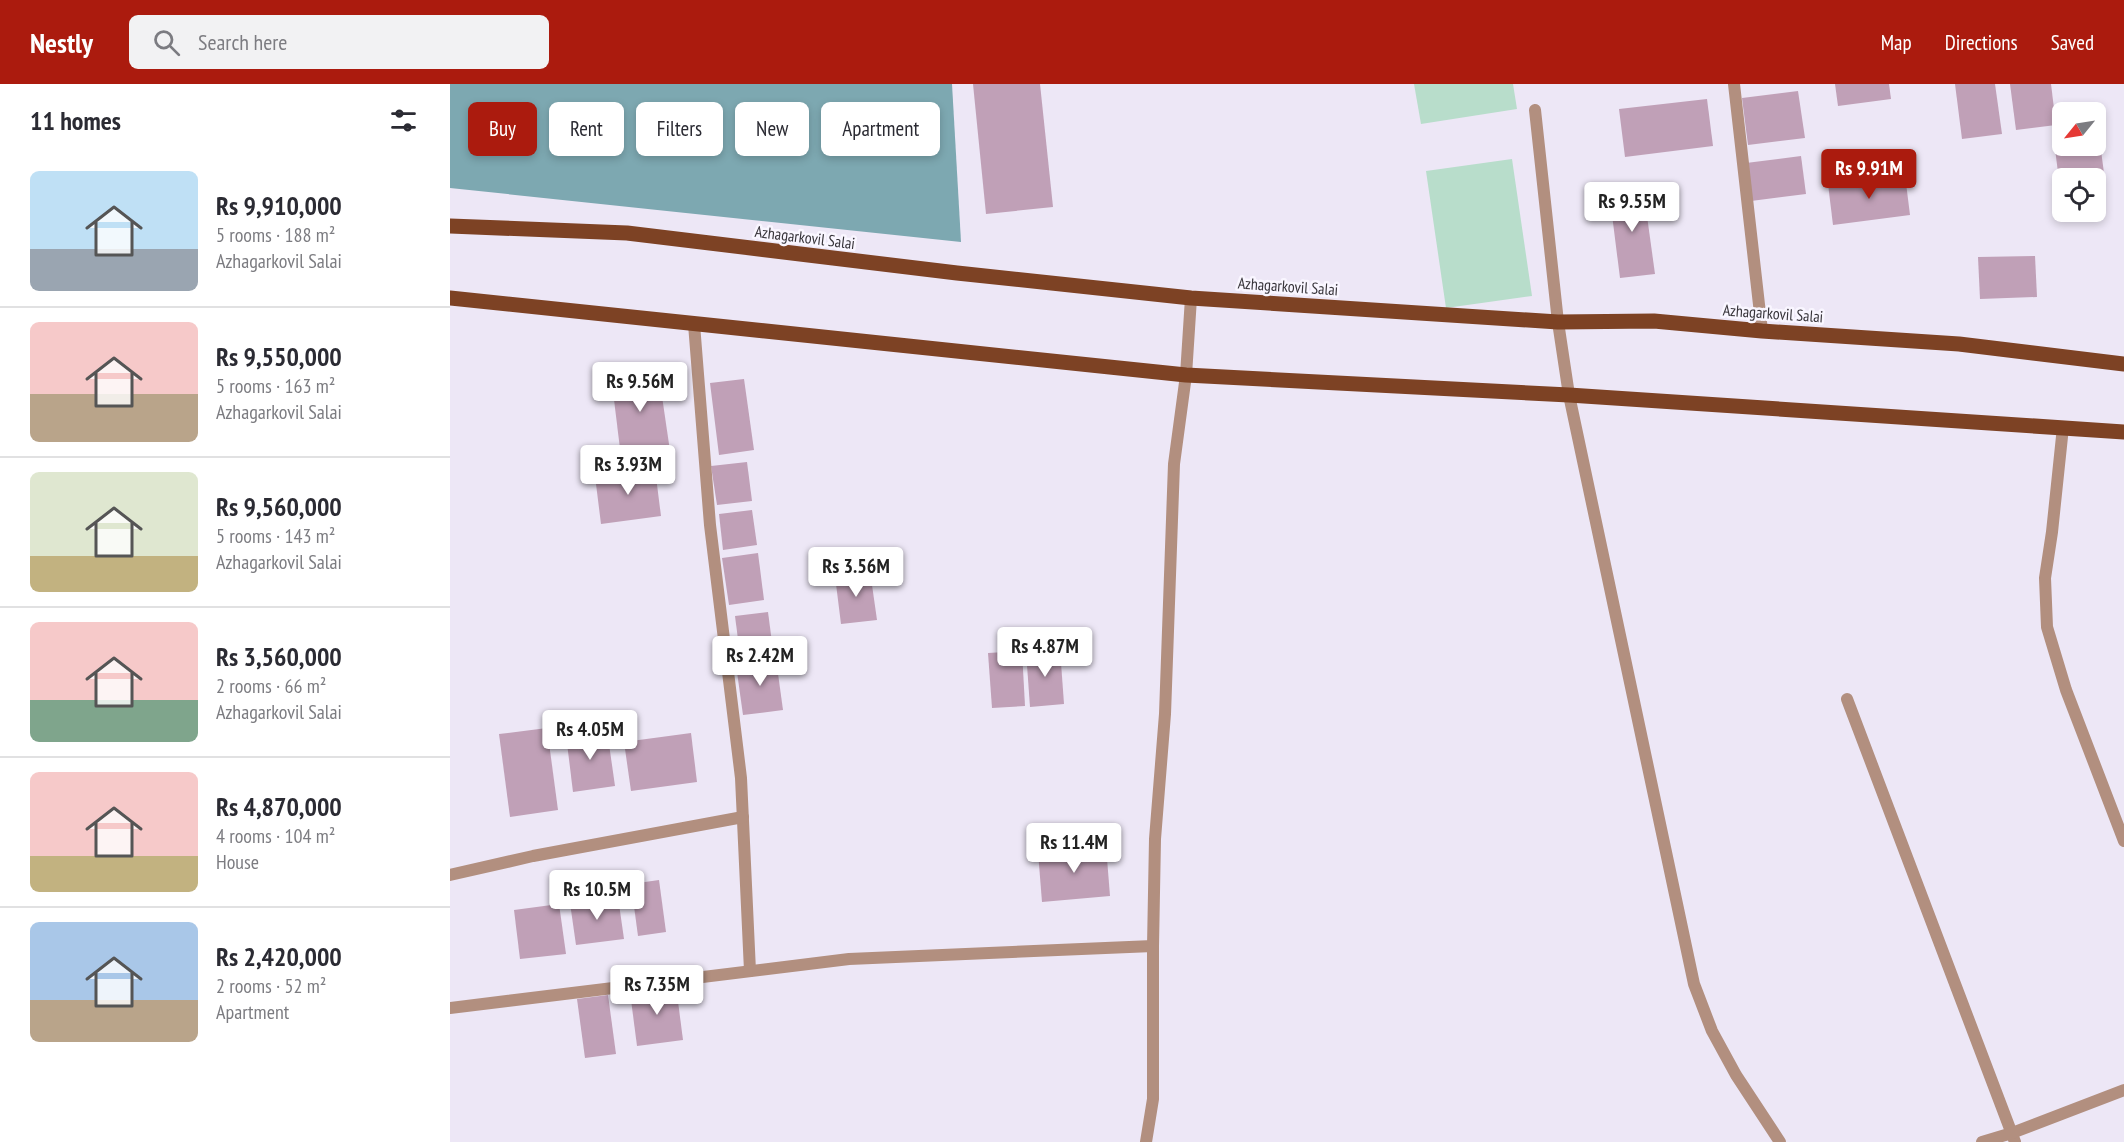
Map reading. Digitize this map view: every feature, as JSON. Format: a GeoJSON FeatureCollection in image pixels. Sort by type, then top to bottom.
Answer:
{"type":"FeatureCollection","features":[{"type":"Feature","properties":{"kind":"main road","name":"Azhagarkovil Salai"},"geometry":{"type":"LineString","coordinates":[[450,226],[627,233],[957,273],[1191,298],[1558,322],[1654,321],[1762,332],[1959,344],[2124,364]]}},
{"type":"Feature","properties":{"kind":"main road"},"geometry":{"type":"LineString","coordinates":[[450,298],[1186,375],[1569,395],[2124,432]]}},
{"type":"Feature","properties":{"kind":"street"},"geometry":{"type":"LineString","coordinates":[[1734,84],[1762,332]]}},
{"type":"Feature","properties":{"kind":"street"},"geometry":{"type":"LineString","coordinates":[[1535,110],[1558,322],[1569,395],[1694,984],[1712,1031],[1726,1058],[1780,1142]]}},
{"type":"Feature","properties":{"kind":"street"},"geometry":{"type":"LineString","coordinates":[[1146,1142],[1153,1099],[1155,839],[1165,714],[1174,464],[1186,375],[1191,298]]}},
{"type":"Feature","properties":{"kind":"street"},"geometry":{"type":"LineString","coordinates":[[694,324],[710,525],[741,778],[750,971]]}},
{"type":"Feature","properties":{"kind":"street"},"geometry":{"type":"LineString","coordinates":[[2064,427],[2045,578],[2048,627],[2066,690],[2124,841]]}},
{"type":"Feature","properties":{"kind":"street"},"geometry":{"type":"LineString","coordinates":[[1847,699],[2013,1138]]}},
{"type":"Feature","properties":{"kind":"street"},"geometry":{"type":"LineString","coordinates":[[450,874],[742,817]]}},
{"type":"Feature","properties":{"kind":"street"},"geometry":{"type":"LineString","coordinates":[[450,1008],[849,959],[1153,946]]}},
{"type":"Feature","properties":{"kind":"street"},"geometry":{"type":"LineString","coordinates":[[1982,1142],[2013,1138],[2124,1090]]}},
{"type":"Feature","properties":{"kind":"green space"},"geometry":{"type":"Polygon","coordinates":[[[1414,84],[1513,84],[1517,109],[1421,124],[1414,84]]]}},
{"type":"Feature","properties":{"kind":"green space"},"geometry":{"type":"Polygon","coordinates":[[[1512,159],[1532,296],[1446,308],[1426,171],[1512,159]]]}},
{"type":"Feature","properties":{"kind":"water"},"geometry":{"type":"Polygon","coordinates":[[[450,84],[952,84],[961,242],[450,188],[450,84]]]}},
{"type":"Feature","properties":{"kind":"building"},"geometry":{"type":"Polygon","coordinates":[[[973,84],[1040,84],[1053,207],[986,214],[973,84]]]}},
{"type":"Feature","properties":{"kind":"building"},"geometry":{"type":"Polygon","coordinates":[[[1835,84],[1889,84],[1891,99],[1838,106],[1835,84]]]}},
{"type":"Feature","properties":{"kind":"building"},"geometry":{"type":"Polygon","coordinates":[[[1955,84],[1995,84],[2002,134],[1962,139],[1955,84]]]}},
{"type":"Feature","properties":{"kind":"building"},"geometry":{"type":"Polygon","coordinates":[[[2010,84],[2051,84],[2052,126],[2016,130],[2010,84]]]}},
{"type":"Feature","properties":{"kind":"building"},"geometry":{"type":"Polygon","coordinates":[[[1798,91],[1805,138],[1748,145],[1742,98],[1798,91]]]}},
{"type":"Feature","properties":{"kind":"building"},"geometry":{"type":"Polygon","coordinates":[[[1707,99],[1713,146],[1625,157],[1619,109],[1707,99]]]}},
{"type":"Feature","properties":{"kind":"building"},"geometry":{"type":"Polygon","coordinates":[[[1801,156],[1806,194],[1751,201],[1746,163],[1801,156]]]}},
{"type":"Feature","properties":{"kind":"building"},"geometry":{"type":"Polygon","coordinates":[[[2056,156],[2102,156],[2103,168],[2057,168],[2056,156]]]}},
{"type":"Feature","properties":{"kind":"building"},"geometry":{"type":"Polygon","coordinates":[[[1905,175],[1910,215],[1833,225],[1828,184],[1905,175]]]}},
{"type":"Feature","properties":{"kind":"building"},"geometry":{"type":"Polygon","coordinates":[[[1643,187],[1655,274],[1620,278],[1609,191],[1643,187]]]}},
{"type":"Feature","properties":{"kind":"building"},"geometry":{"type":"Polygon","coordinates":[[[2035,256],[2037,297],[1980,299],[1978,257],[2035,256]]]}},
{"type":"Feature","properties":{"kind":"building"},"geometry":{"type":"Polygon","coordinates":[[[658,369],[670,451],[621,457],[611,375],[658,369]]]}},
{"type":"Feature","properties":{"kind":"building"},"geometry":{"type":"Polygon","coordinates":[[[744,379],[754,450],[719,455],[710,383],[744,379]]]}},
{"type":"Feature","properties":{"kind":"building"},"geometry":{"type":"Polygon","coordinates":[[[747,462],[752,501],[717,505],[711,466],[747,462]]]}},
{"type":"Feature","properties":{"kind":"building"},"geometry":{"type":"Polygon","coordinates":[[[655,469],[661,516],[601,524],[595,476],[655,469]]]}},
{"type":"Feature","properties":{"kind":"building"},"geometry":{"type":"Polygon","coordinates":[[[752,510],[757,545],[723,550],[719,514],[752,510]]]}},
{"type":"Feature","properties":{"kind":"building"},"geometry":{"type":"Polygon","coordinates":[[[758,553],[764,600],[729,605],[722,558],[758,553]]]}},
{"type":"Feature","properties":{"kind":"building"},"geometry":{"type":"Polygon","coordinates":[[[870,571],[877,620],[841,624],[835,576],[870,571]]]}},
{"type":"Feature","properties":{"kind":"building"},"geometry":{"type":"Polygon","coordinates":[[[768,612],[773,650],[740,655],[735,616],[768,612]]]}},
{"type":"Feature","properties":{"kind":"building"},"geometry":{"type":"Polygon","coordinates":[[[1060,649],[1064,704],[1030,707],[1026,651],[1060,649]]]}},
{"type":"Feature","properties":{"kind":"building"},"geometry":{"type":"Polygon","coordinates":[[[1022,651],[1025,706],[992,708],[988,653],[1022,651]]]}},
{"type":"Feature","properties":{"kind":"building"},"geometry":{"type":"Polygon","coordinates":[[[776,659],[783,710],[743,715],[736,665],[776,659]]]}},
{"type":"Feature","properties":{"kind":"building"},"geometry":{"type":"Polygon","coordinates":[[[547,728],[558,810],[510,817],[499,734],[547,728]]]}},
{"type":"Feature","properties":{"kind":"building"},"geometry":{"type":"Polygon","coordinates":[[[607,730],[615,786],[573,792],[566,735],[607,730]]]}},
{"type":"Feature","properties":{"kind":"building"},"geometry":{"type":"Polygon","coordinates":[[[691,733],[697,782],[631,791],[624,742],[691,733]]]}},
{"type":"Feature","properties":{"kind":"building"},"geometry":{"type":"Polygon","coordinates":[[[1106,846],[1110,896],[1042,902],[1038,852],[1106,846]]]}},
{"type":"Feature","properties":{"kind":"building"},"geometry":{"type":"Polygon","coordinates":[[[659,880],[666,932],[638,936],[631,884],[659,880]]]}},
{"type":"Feature","properties":{"kind":"building"},"geometry":{"type":"Polygon","coordinates":[[[618,897],[624,939],[576,945],[570,903],[618,897]]]}},
{"type":"Feature","properties":{"kind":"building"},"geometry":{"type":"Polygon","coordinates":[[[559,904],[566,954],[520,959],[514,910],[559,904]]]}},
{"type":"Feature","properties":{"kind":"building"},"geometry":{"type":"Polygon","coordinates":[[[676,986],[683,1040],[637,1046],[630,992],[676,986]]]}},
{"type":"Feature","properties":{"kind":"building"},"geometry":{"type":"Polygon","coordinates":[[[608,995],[616,1054],[585,1058],[577,999],[608,995]]]}}]}
